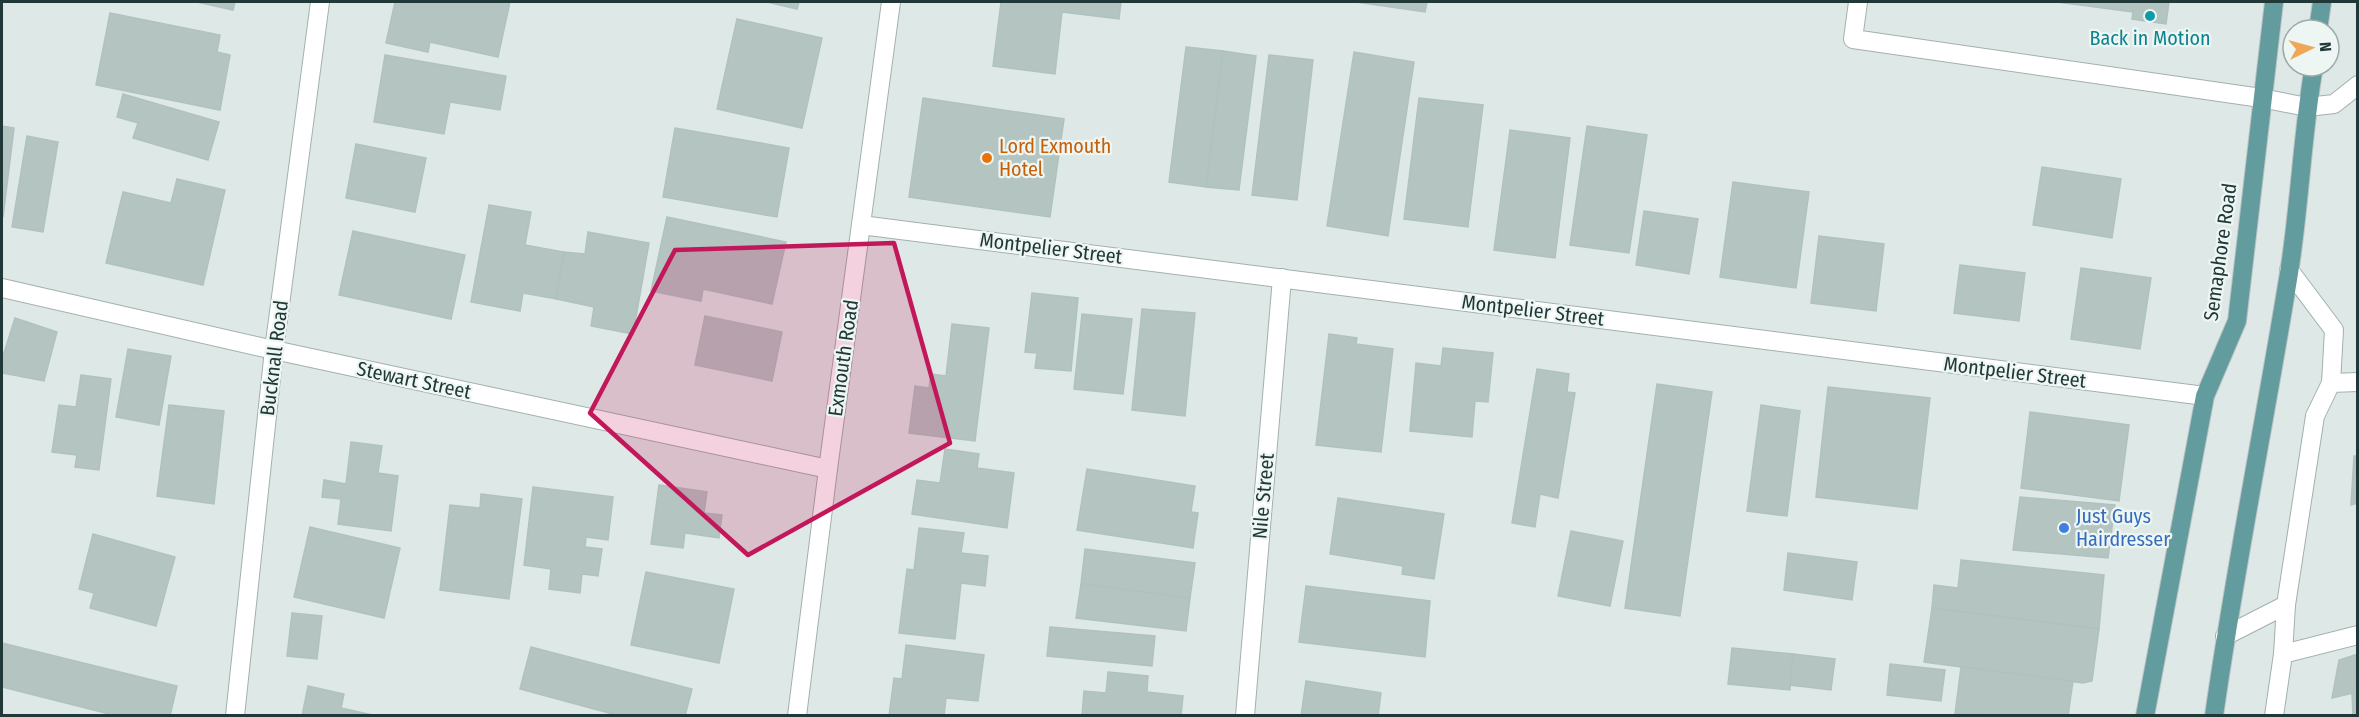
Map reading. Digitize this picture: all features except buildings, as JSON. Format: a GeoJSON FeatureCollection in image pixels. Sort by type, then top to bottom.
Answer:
{"type":"FeatureCollection","features":[{"type":"Feature","properties":{"kind":"main road","name":"Semaphore Road"},"geometry":{"type":"LineString","coordinates":[[2145,716],[2205,396],[2236,321],[2274,2]]}},
{"type":"Feature","properties":{"kind":"main road"},"geometry":{"type":"LineString","coordinates":[[2320,18],[2322,2]]}},
{"type":"Feature","properties":{"kind":"main road"},"geometry":{"type":"LineString","coordinates":[[2214,716],[2225,636],[2289,270],[2312,78]]}},
{"type":"Feature","properties":{"kind":"street","name":"Bucknall Road"},"geometry":{"type":"LineString","coordinates":[[235,716],[273,350],[320,2]]}},
{"type":"Feature","properties":{"kind":"street","name":"Exmouth Road"},"geometry":{"type":"LineString","coordinates":[[797,716],[891,2]]}},
{"type":"Feature","properties":{"kind":"street"},"geometry":{"type":"LineString","coordinates":[[1858,2],[1853,39],[2261,98],[2307,107],[2334,104],[2358,85]]}},
{"type":"Feature","properties":{"kind":"street","name":"Montpelier Street"},"geometry":{"type":"LineString","coordinates":[[861,225],[2205,396]]}},
{"type":"Feature","properties":{"kind":"street"},"geometry":{"type":"LineString","coordinates":[[2274,716],[2283,654],[2286,605],[2315,416],[2331,384],[2334,330],[2289,270]]}},
{"type":"Feature","properties":{"kind":"street","name":"Nile Street"},"geometry":{"type":"LineString","coordinates":[[1245,716],[1282,278]]}},
{"type":"Feature","properties":{"kind":"street","name":"Stewart Street"},"geometry":{"type":"LineString","coordinates":[[2,288],[273,350],[828,468]]}},
{"type":"Feature","properties":{"kind":"street"},"geometry":{"type":"LineString","coordinates":[[2331,384],[2358,382]]}},
{"type":"Feature","properties":{"kind":"street"},"geometry":{"type":"LineString","coordinates":[[2225,636],[2286,605]]}},
{"type":"Feature","properties":{"kind":"street"},"geometry":{"type":"LineString","coordinates":[[2283,654],[2358,635]]}},
{"type":"Feature","properties":{"kind":"highlighted area"},"geometry":{"type":"Polygon","coordinates":[[[894,243],[950,443],[748,555],[590,413],[675,250],[894,243]]]}},
{"type":"Feature","properties":{"kind":"place","name":"Back in Motion"},"geometry":{"type":"Point","coordinates":[2150,16]}},
{"type":"Feature","properties":{"kind":"place","name":"Lord Exmouth Hotel"},"geometry":{"type":"Point","coordinates":[987,158]}},
{"type":"Feature","properties":{"kind":"place","name":"Just Guys Hairdresser"},"geometry":{"type":"Point","coordinates":[2064,528]}}]}
